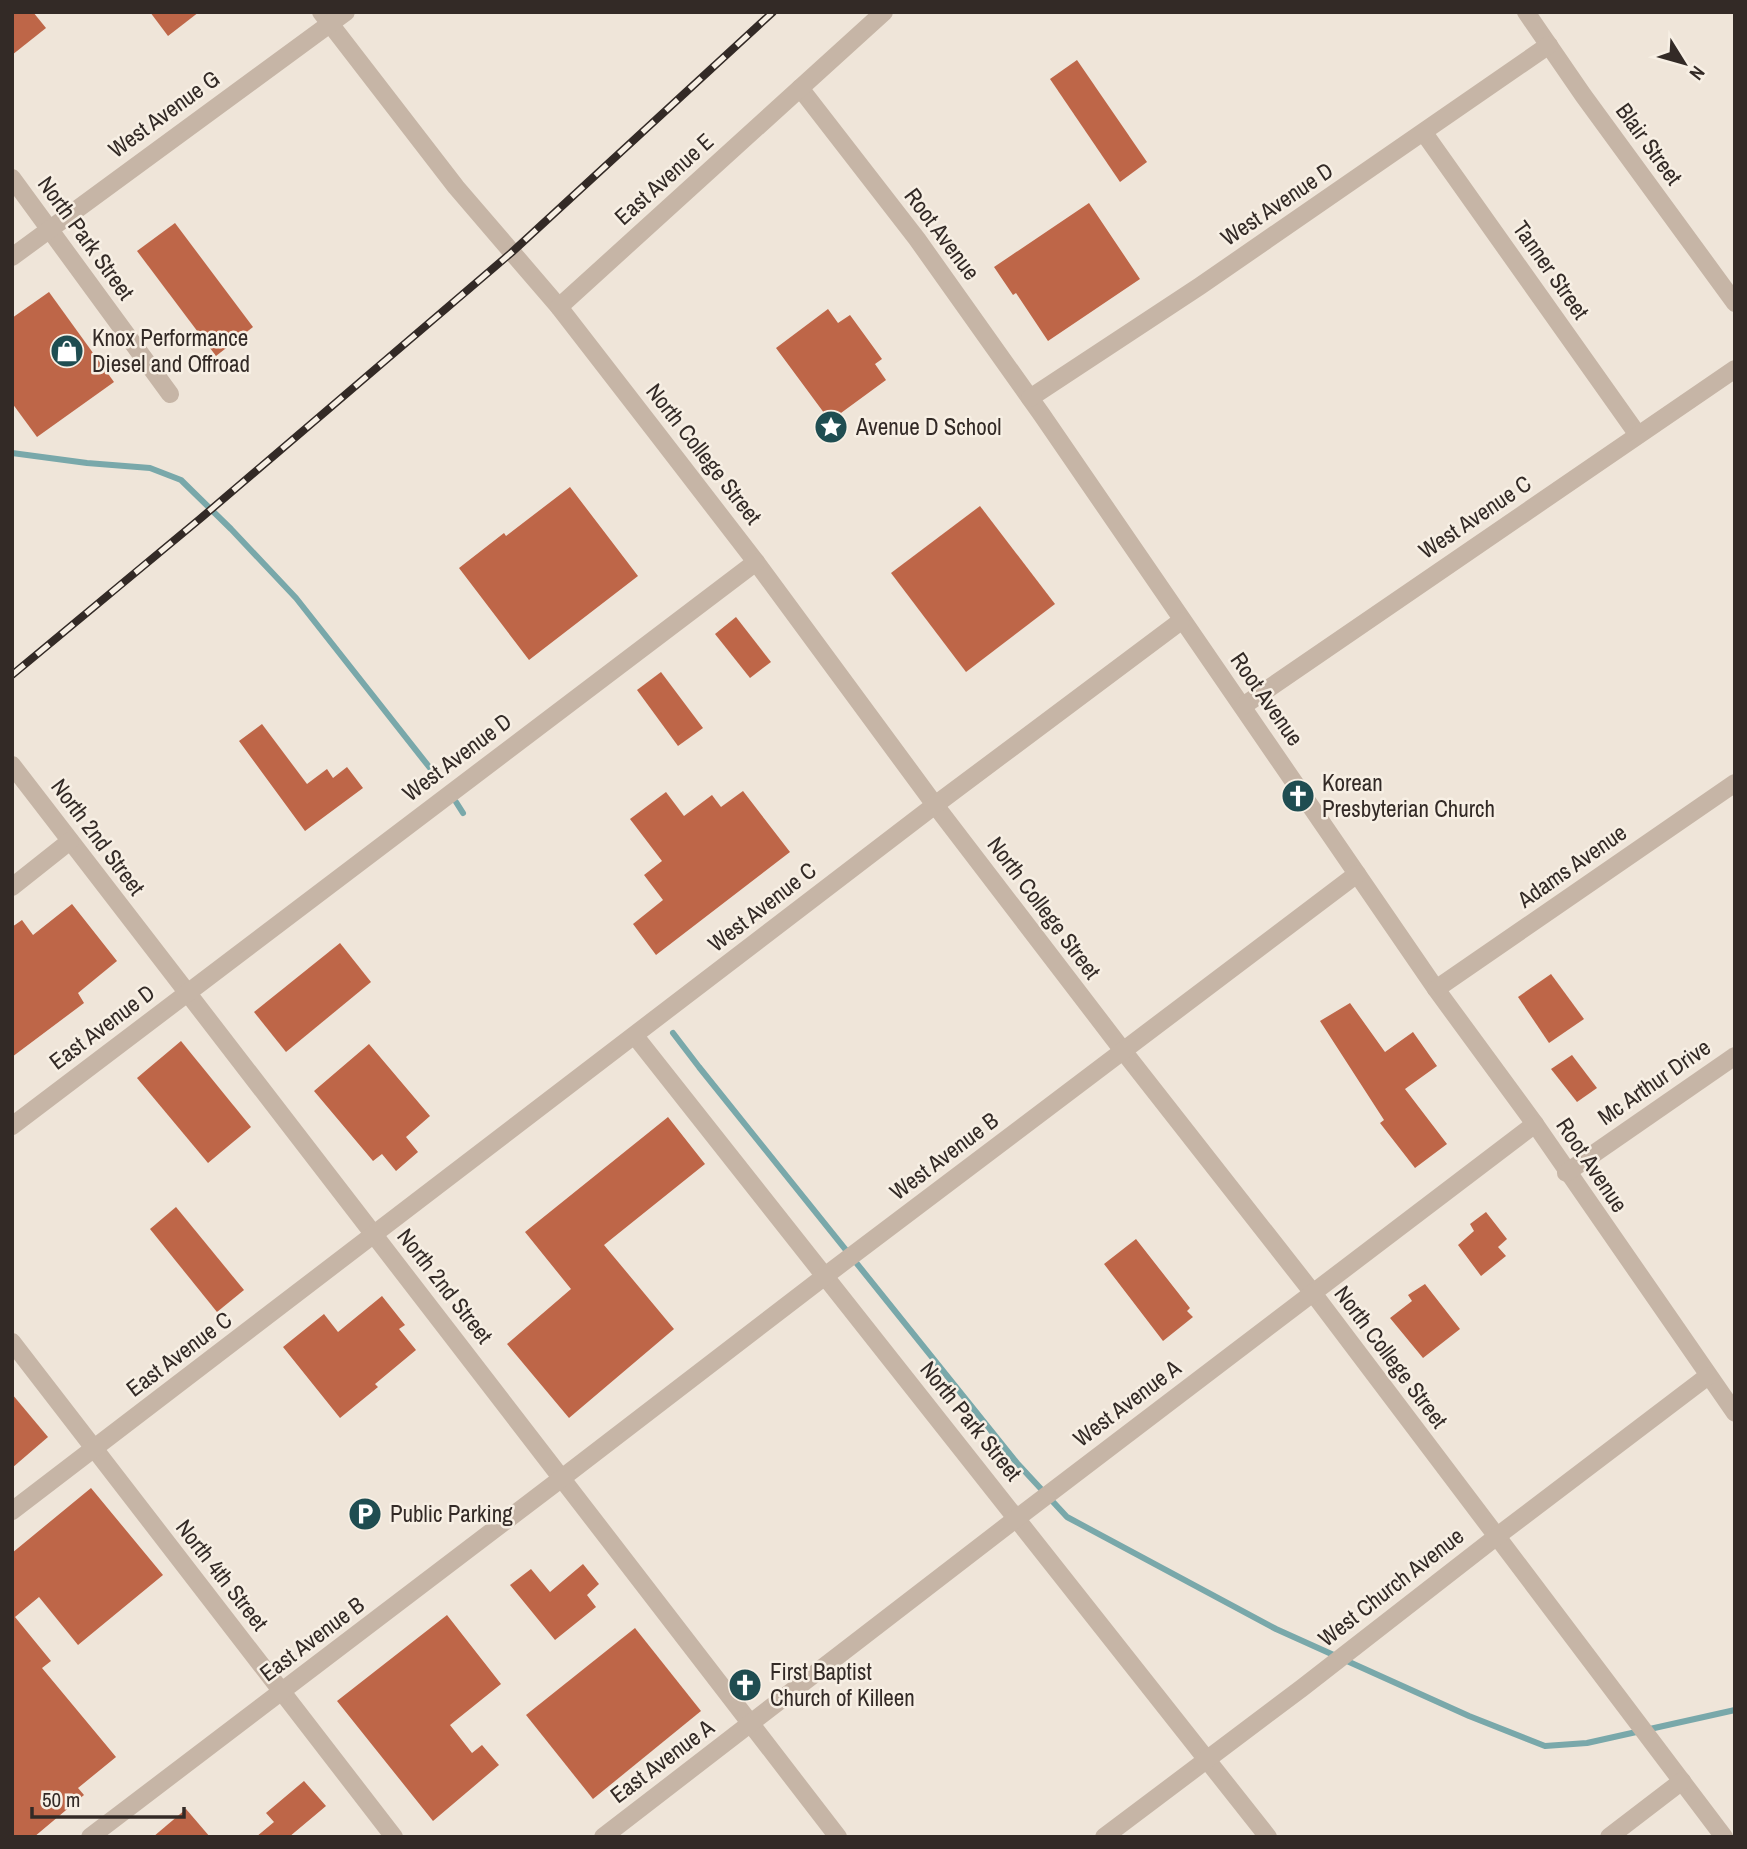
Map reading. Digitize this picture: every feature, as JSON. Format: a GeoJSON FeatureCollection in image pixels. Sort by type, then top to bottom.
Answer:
{"type":"FeatureCollection","features":[{"type":"Feature","properties":{"kind":"street","name":"West Avenue G"},"geometry":{"type":"LineString","coordinates":[[12,257],[326,18],[346,12]]}},
{"type":"Feature","properties":{"kind":"street","name":"East Avenue E"},"geometry":{"type":"LineString","coordinates":[[559,307],[884,12]]}},
{"type":"Feature","properties":{"kind":"street","name":"Blair Street"},"geometry":{"type":"LineString","coordinates":[[1535,15],[1549,45],[1583,95],[1735,303]]}},
{"type":"Feature","properties":{"kind":"street","name":"North College Street"},"geometry":{"type":"LineString","coordinates":[[326,18],[456,187],[559,307],[756,562],[936,805],[1312,1293],[1724,1837]]}},
{"type":"Feature","properties":{"kind":"street","name":"West Avenue D"},"geometry":{"type":"LineString","coordinates":[[1030,398],[1200,286],[1549,45]]}},
{"type":"Feature","properties":{"kind":"street","name":"Root Avenue"},"geometry":{"type":"LineString","coordinates":[[800,88],[933,262],[1030,398],[1436,989],[1535,1124],[1566,1173],[1708,1376],[1729,1392],[1735,1413]]}},
{"type":"Feature","properties":{"kind":"street","name":"Tanner Street"},"geometry":{"type":"LineString","coordinates":[[1424,133],[1638,435]]}},
{"type":"Feature","properties":{"kind":"street","name":"North Park Street"},"geometry":{"type":"LineString","coordinates":[[12,178],[170,394]]}},
{"type":"Feature","properties":{"kind":"street","name":"West Avenue C"},"geometry":{"type":"LineString","coordinates":[[1243,705],[1735,369]]}},
{"type":"Feature","properties":{"kind":"street","name":"West Avenue D"},"geometry":{"type":"LineString","coordinates":[[187,992],[756,562]]}},
{"type":"Feature","properties":{"kind":"street","name":"West Avenue C"},"geometry":{"type":"LineString","coordinates":[[374,1235],[1181,621]]}},
{"type":"Feature","properties":{"kind":"street","name":"North 2nd Street"},"geometry":{"type":"LineString","coordinates":[[12,765],[838,1837]]}},
{"type":"Feature","properties":{"kind":"street","name":"Adams Avenue"},"geometry":{"type":"LineString","coordinates":[[1436,989],[1735,783]]}},
{"type":"Feature","properties":{"kind":"street"},"geometry":{"type":"LineString","coordinates":[[12,887],[70,841]]}},
{"type":"Feature","properties":{"kind":"street","name":"West Avenue B"},"geometry":{"type":"LineString","coordinates":[[562,1478],[1357,874]]}},
{"type":"Feature","properties":{"kind":"street","name":"East Avenue D"},"geometry":{"type":"LineString","coordinates":[[12,1126],[187,992]]}},
{"type":"Feature","properties":{"kind":"street","name":"North Park Street"},"geometry":{"type":"LineString","coordinates":[[635,1037],[830,1272],[1023,1513],[1205,1759],[1268,1837]]}},
{"type":"Feature","properties":{"kind":"street","name":"Mc Arthur Drive"},"geometry":{"type":"LineString","coordinates":[[1566,1173],[1735,1056]]}},
{"type":"Feature","properties":{"kind":"street","name":"West Avenue A"},"geometry":{"type":"LineString","coordinates":[[751,1724],[1023,1513],[1535,1124]]}},
{"type":"Feature","properties":{"kind":"street","name":"East Avenue C"},"geometry":{"type":"LineString","coordinates":[[12,1511],[374,1235]]}},
{"type":"Feature","properties":{"kind":"street","name":"North 4th Street"},"geometry":{"type":"LineString","coordinates":[[12,1342],[394,1837]]}},
{"type":"Feature","properties":{"kind":"street","name":"West Church Avenue"},"geometry":{"type":"LineString","coordinates":[[1104,1837],[1708,1376]]}},
{"type":"Feature","properties":{"kind":"street","name":"East Avenue B"},"geometry":{"type":"LineString","coordinates":[[90,1837],[562,1478]]}},
{"type":"Feature","properties":{"kind":"street","name":"East Avenue A"},"geometry":{"type":"LineString","coordinates":[[603,1837],[751,1724]]}},
{"type":"Feature","properties":{"kind":"street"},"geometry":{"type":"LineString","coordinates":[[1609,1837],[1682,1781]]}},
{"type":"Feature","properties":{"kind":"building"},"geometry":{"type":"Polygon","coordinates":[[[12,12],[33,12],[46,28],[12,55],[12,12]]]}},
{"type":"Feature","properties":{"kind":"building"},"geometry":{"type":"Polygon","coordinates":[[[150,12],[199,12],[168,36],[150,12]]]}},
{"type":"Feature","properties":{"kind":"building"},"geometry":{"type":"Polygon","coordinates":[[[1077,60],[1147,162],[1120,182],[1050,79],[1077,60]]]}},
{"type":"Feature","properties":{"kind":"building"},"geometry":{"type":"Polygon","coordinates":[[[1089,203],[1140,279],[1048,341],[1016,293],[1013,295],[994,267],[1089,203]]]}},
{"type":"Feature","properties":{"kind":"building"},"geometry":{"type":"Polygon","coordinates":[[[175,223],[253,327],[216,356],[137,251],[175,223]]]}},
{"type":"Feature","properties":{"kind":"building"},"geometry":{"type":"Polygon","coordinates":[[[49,292],[114,382],[37,437],[12,403],[12,318],[49,292]]]}},
{"type":"Feature","properties":{"kind":"building"},"geometry":{"type":"Polygon","coordinates":[[[828,309],[838,323],[850,315],[882,359],[875,364],[886,380],[830,421],[776,348],[828,309]]]}},
{"type":"Feature","properties":{"kind":"building"},"geometry":{"type":"Polygon","coordinates":[[[570,487],[638,576],[529,660],[459,568],[570,487]]]}},
{"type":"Feature","properties":{"kind":"building"},"geometry":{"type":"Polygon","coordinates":[[[980,506],[1055,604],[966,672],[891,573],[980,506]]]}},
{"type":"Feature","properties":{"kind":"building"},"geometry":{"type":"Polygon","coordinates":[[[736,617],[771,662],[750,678],[715,634],[736,617]]]}},
{"type":"Feature","properties":{"kind":"building"},"geometry":{"type":"Polygon","coordinates":[[[661,672],[703,728],[678,746],[637,690],[661,672]]]}},
{"type":"Feature","properties":{"kind":"building"},"geometry":{"type":"Polygon","coordinates":[[[262,724],[307,784],[327,769],[333,778],[347,767],[363,788],[305,831],[239,741],[262,724]]]}},
{"type":"Feature","properties":{"kind":"building"},"geometry":{"type":"Polygon","coordinates":[[[743,791],[790,852],[656,955],[633,924],[663,900],[644,875],[662,861],[630,819],[666,792],[684,816],[712,795],[721,807],[743,791]]]}},
{"type":"Feature","properties":{"kind":"building"},"geometry":{"type":"Polygon","coordinates":[[[72,904],[117,961],[78,993],[84,1003],[12,1057],[12,927],[22,920],[33,935],[72,904]]]}},
{"type":"Feature","properties":{"kind":"building"},"geometry":{"type":"Polygon","coordinates":[[[340,943],[371,982],[286,1052],[254,1012],[340,943]]]}},
{"type":"Feature","properties":{"kind":"building"},"geometry":{"type":"Polygon","coordinates":[[[1551,974],[1584,1019],[1549,1043],[1518,997],[1551,974]]]}},
{"type":"Feature","properties":{"kind":"building"},"geometry":{"type":"Polygon","coordinates":[[[1350,1003],[1385,1052],[1413,1032],[1437,1066],[1405,1089],[1447,1144],[1415,1168],[1380,1123],[1384,1120],[1320,1021],[1350,1003]]]}},
{"type":"Feature","properties":{"kind":"building"},"geometry":{"type":"Polygon","coordinates":[[[181,1041],[251,1127],[208,1163],[137,1078],[181,1041]]]}},
{"type":"Feature","properties":{"kind":"building"},"geometry":{"type":"Polygon","coordinates":[[[369,1044],[430,1116],[406,1137],[418,1152],[396,1171],[382,1154],[373,1161],[314,1091],[369,1044]]]}},
{"type":"Feature","properties":{"kind":"building"},"geometry":{"type":"Polygon","coordinates":[[[1572,1055],[1597,1088],[1577,1102],[1551,1069],[1572,1055]]]}},
{"type":"Feature","properties":{"kind":"building"},"geometry":{"type":"Polygon","coordinates":[[[668,1117],[705,1164],[604,1245],[674,1329],[569,1418],[507,1344],[571,1289],[525,1232],[668,1117]]]}},
{"type":"Feature","properties":{"kind":"building"},"geometry":{"type":"Polygon","coordinates":[[[176,1207],[244,1290],[217,1312],[150,1229],[176,1207]]]}},
{"type":"Feature","properties":{"kind":"building"},"geometry":{"type":"Polygon","coordinates":[[[1486,1212],[1507,1239],[1498,1247],[1506,1256],[1481,1276],[1458,1245],[1474,1231],[1470,1224],[1486,1212]]]}},
{"type":"Feature","properties":{"kind":"building"},"geometry":{"type":"Polygon","coordinates":[[[1136,1239],[1190,1308],[1187,1311],[1193,1317],[1163,1341],[1104,1264],[1136,1239]]]}},
{"type":"Feature","properties":{"kind":"building"},"geometry":{"type":"Polygon","coordinates":[[[1425,1284],[1460,1329],[1423,1358],[1390,1318],[1412,1301],[1408,1295],[1425,1284]]]}},
{"type":"Feature","properties":{"kind":"building"},"geometry":{"type":"Polygon","coordinates":[[[382,1296],[405,1325],[399,1329],[416,1350],[375,1384],[378,1387],[340,1418],[283,1347],[324,1314],[338,1332],[382,1296]]]}},
{"type":"Feature","properties":{"kind":"building"},"geometry":{"type":"Polygon","coordinates":[[[12,1394],[48,1437],[12,1468],[12,1394]]]}},
{"type":"Feature","properties":{"kind":"building"},"geometry":{"type":"Polygon","coordinates":[[[91,1488],[163,1575],[78,1645],[39,1597],[15,1617],[51,1661],[42,1668],[116,1757],[78,1788],[84,1795],[34,1837],[12,1837],[12,1553],[91,1488]]]}},
{"type":"Feature","properties":{"kind":"building"},"geometry":{"type":"Polygon","coordinates":[[[583,1564],[599,1584],[587,1595],[596,1607],[555,1640],[510,1585],[531,1569],[550,1592],[583,1564]]]}},
{"type":"Feature","properties":{"kind":"building"},"geometry":{"type":"Polygon","coordinates":[[[447,1615],[501,1684],[450,1725],[472,1753],[482,1745],[499,1765],[433,1821],[337,1701],[447,1615]]]}},
{"type":"Feature","properties":{"kind":"building"},"geometry":{"type":"Polygon","coordinates":[[[635,1628],[701,1711],[593,1799],[526,1715],[635,1628]]]}},
{"type":"Feature","properties":{"kind":"building"},"geometry":{"type":"Polygon","coordinates":[[[304,1781],[326,1806],[289,1837],[256,1837],[274,1822],[266,1813],[304,1781]]]}},
{"type":"Feature","properties":{"kind":"building"},"geometry":{"type":"Polygon","coordinates":[[[186,1809],[210,1837],[153,1837],[186,1809]]]}},
{"type":"Feature","properties":{"kind":"waterway"},"geometry":{"type":"LineString","coordinates":[[12,453],[150,468],[181,480],[296,598],[430,768]]}},
{"type":"Feature","properties":{"kind":"waterway"},"geometry":{"type":"LineString","coordinates":[[456,802],[463,813]]}},
{"type":"Feature","properties":{"kind":"waterway"},"geometry":{"type":"LineString","coordinates":[[673,1033],[1017,1463],[1067,1517],[1276,1629],[1469,1716],[1545,1746],[1587,1743],[1735,1710]]}},
{"type":"Feature","properties":{"kind":"railway"},"geometry":{"type":"LineString","coordinates":[[12,675],[201,518],[511,253],[773,12]]}},
{"type":"Feature","properties":{"kind":"place","name":"Knox Performance Diesel and Offroad"},"geometry":{"type":"Point","coordinates":[67,351]}},
{"type":"Feature","properties":{"kind":"place","name":"Avenue D School"},"geometry":{"type":"Point","coordinates":[831,427]}},
{"type":"Feature","properties":{"kind":"place","name":"Korean Presbyterian Church"},"geometry":{"type":"Point","coordinates":[1298,796]}},
{"type":"Feature","properties":{"kind":"place","name":"Public Parking"},"geometry":{"type":"Point","coordinates":[365,1514]}},
{"type":"Feature","properties":{"kind":"place","name":"First Baptist Church of Killeen"},"geometry":{"type":"Point","coordinates":[745,1685]}}]}
